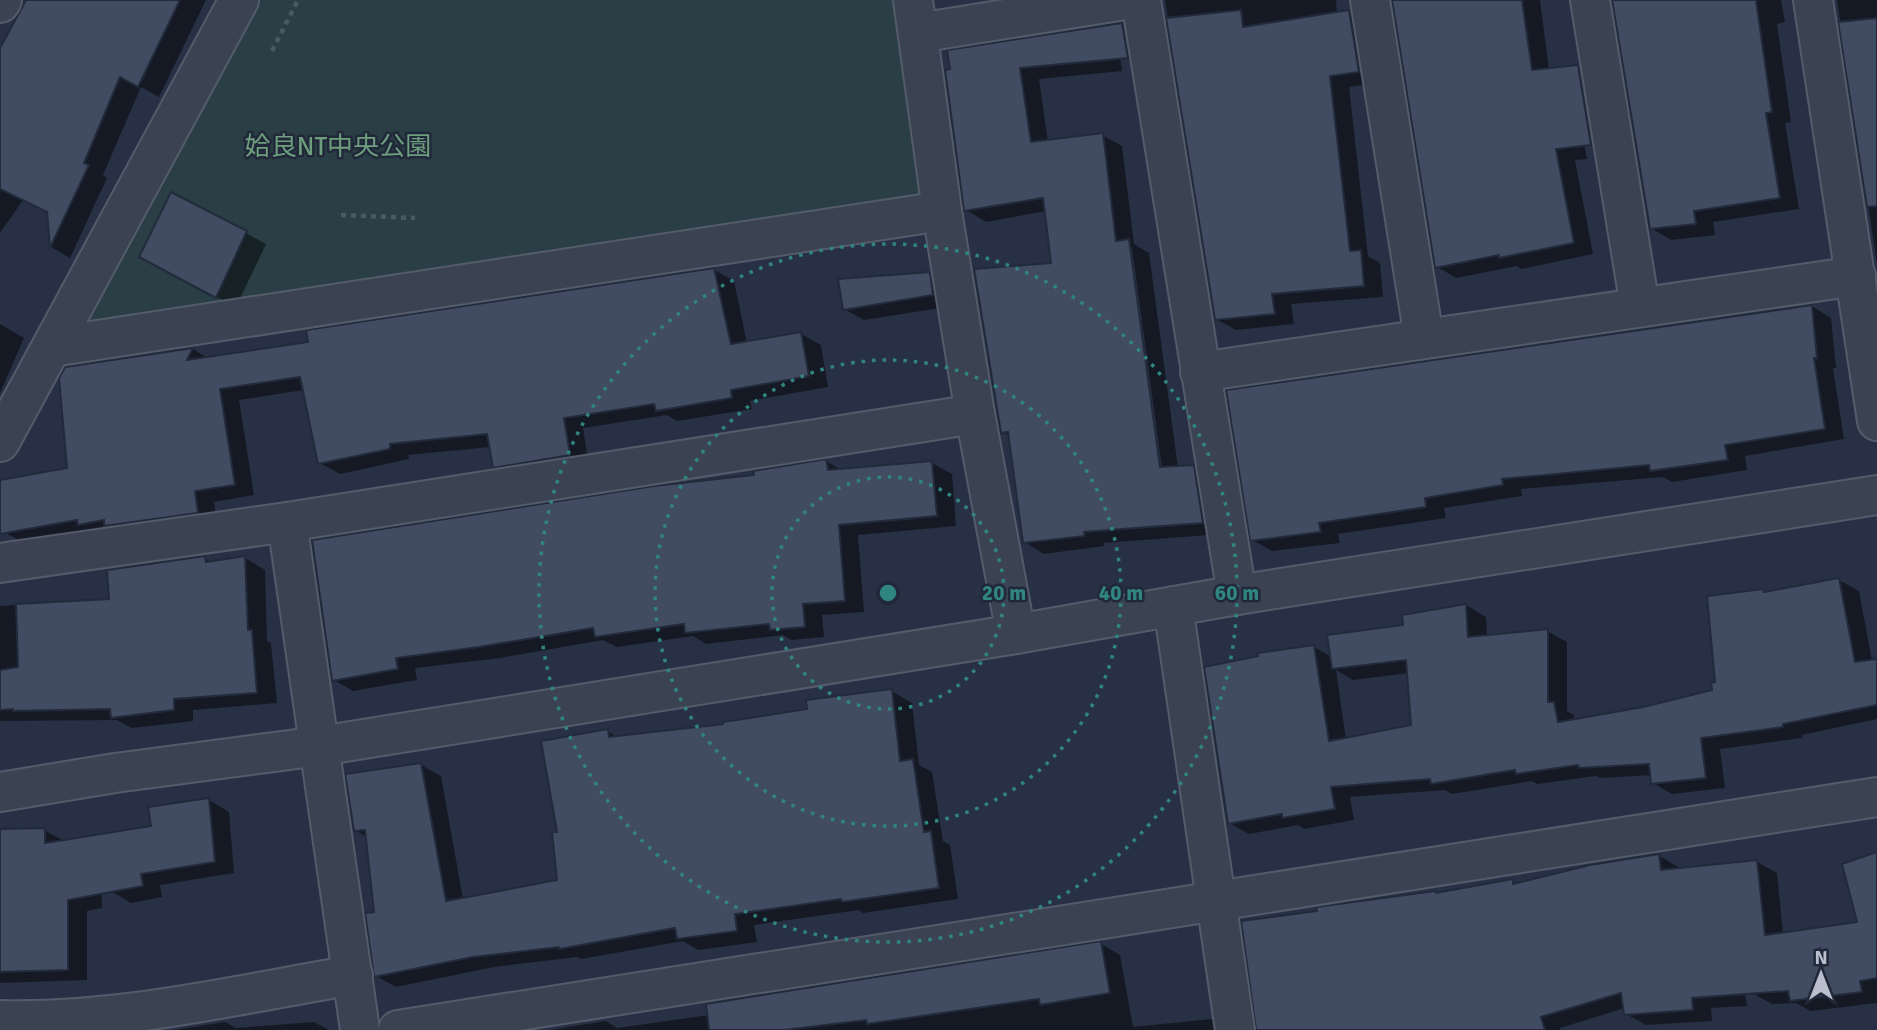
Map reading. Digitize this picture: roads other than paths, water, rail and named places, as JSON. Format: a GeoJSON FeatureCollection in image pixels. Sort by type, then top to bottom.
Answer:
{"type":"FeatureCollection","features":[{"type":"Feature","properties":{"kind":"street"},"geometry":{"type":"LineString","coordinates":[[0,442],[239,0]]}},
{"type":"Feature","properties":{"kind":"street"},"geometry":{"type":"LineString","coordinates":[[1016,634],[975,414],[942,211],[915,16],[1125,0]]}},
{"type":"Feature","properties":{"kind":"street"},"geometry":{"type":"LineString","coordinates":[[1141,0],[1237,595]]}},
{"type":"Feature","properties":{"kind":"street"},"geometry":{"type":"LineString","coordinates":[[1370,0],[1424,338]]}},
{"type":"Feature","properties":{"kind":"street"},"geometry":{"type":"LineString","coordinates":[[1590,0],[1640,307]]}},
{"type":"Feature","properties":{"kind":"street"},"geometry":{"type":"LineString","coordinates":[[1813,0],[1877,421]]}},
{"type":"Feature","properties":{"kind":"street"},"geometry":{"type":"LineString","coordinates":[[52,347],[942,211]]}},
{"type":"Feature","properties":{"kind":"street"},"geometry":{"type":"LineString","coordinates":[[1200,372],[1856,276]]}},
{"type":"Feature","properties":{"kind":"street"},"geometry":{"type":"LineString","coordinates":[[0,563],[287,522],[975,414]]}},
{"type":"Feature","properties":{"kind":"street"},"geometry":{"type":"LineString","coordinates":[[0,792],[115,773],[320,746],[1016,634],[1237,595],[1877,495]]}},
{"type":"Feature","properties":{"kind":"street"},"geometry":{"type":"LineString","coordinates":[[287,522],[360,1030]]}},
{"type":"Feature","properties":{"kind":"street"},"geometry":{"type":"LineString","coordinates":[[1173,606],[1235,1030]]}},
{"type":"Feature","properties":{"kind":"street"},"geometry":{"type":"LineString","coordinates":[[398,1030],[1877,797]]}},
{"type":"Feature","properties":{"kind":"street"},"geometry":{"type":"LineString","coordinates":[[0,1020],[116,1023],[353,975]]}},
{"type":"Feature","properties":{"kind":"park label","name":"姶良NT中央公園"},"geometry":{"type":"Point","coordinates":[338,146]}}]}
